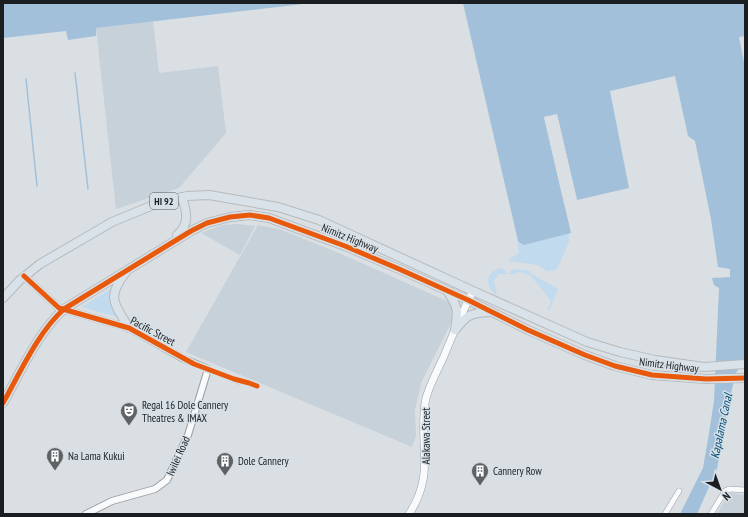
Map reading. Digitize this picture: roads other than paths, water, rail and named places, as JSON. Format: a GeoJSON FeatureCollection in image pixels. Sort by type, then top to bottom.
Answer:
{"type":"FeatureCollection","features":[{"type":"Feature","properties":{"kind":"main road","name":"Nimitz Highway"},"geometry":{"type":"LineString","coordinates":[[3,298],[24,276],[48,259],[112,222],[152,205],[182,197],[209,195],[278,207],[298,212],[319,220],[587,342],[620,352],[655,360],[704,367],[745,364]]}},
{"type":"Feature","properties":{"kind":"main road"},"geometry":{"type":"LineString","coordinates":[[168,244],[182,231],[187,221],[186,209],[182,197]]}},
{"type":"Feature","properties":{"kind":"main road","name":"Nimitz Highway"},"geometry":{"type":"LineString","coordinates":[[3,403],[43,333],[56,316],[168,244],[191,231],[211,221],[250,215],[264,217],[345,246],[468,300],[490,312],[564,346],[615,366],[652,375],[706,379],[744,378]]}},
{"type":"Feature","properties":{"kind":"main road"},"geometry":{"type":"LineString","coordinates":[[129,328],[118,310],[114,298],[119,282],[130,268]]}},
{"type":"Feature","properties":{"kind":"main road"},"geometry":{"type":"LineString","coordinates":[[446,291],[456,304],[458,312],[455,330]]}},
{"type":"Feature","properties":{"kind":"main road","name":"Alakawa Street"},"geometry":{"type":"LineString","coordinates":[[409,514],[415,505],[422,488],[425,472],[424,415],[427,396],[473,291]]}},
{"type":"Feature","properties":{"kind":"main road"},"geometry":{"type":"LineString","coordinates":[[455,330],[469,315],[477,312],[490,312]]}},
{"type":"Feature","properties":{"kind":"street","name":"Pacific Street"},"geometry":{"type":"LineString","coordinates":[[24,276],[59,308],[129,328],[182,358],[238,381],[258,386]]}},
{"type":"Feature","properties":{"kind":"street","name":"Iwilei Road"},"geometry":{"type":"LineString","coordinates":[[86,514],[112,501],[155,489],[167,480],[188,435],[208,369]]}},
{"type":"Feature","properties":{"kind":"street"},"geometry":{"type":"LineString","coordinates":[[711,514],[725,490],[745,490]]}},
{"type":"Feature","properties":{"kind":"street"},"geometry":{"type":"LineString","coordinates":[[665,514],[679,491]]}},
{"type":"Feature","properties":{"kind":"water"},"geometry":{"type":"Polygon","coordinates":[[[3,3],[312,3],[96,28],[96,36],[68,40],[66,31],[3,38],[3,3]]]}},
{"type":"Feature","properties":{"kind":"water","name":"Kapalama Canal"},"geometry":{"type":"Polygon","coordinates":[[[463,3],[745,3],[745,36],[739,37],[745,67],[745,360],[736,373],[730,397],[717,469],[697,514],[680,514],[703,468],[714,401],[719,288],[714,285],[712,278],[730,277],[730,269],[718,267],[711,219],[695,141],[688,136],[675,76],[610,91],[629,188],[577,200],[557,115],[544,117],[571,233],[524,245],[518,241],[463,3]]]}},
{"type":"Feature","properties":{"kind":"waterway"},"geometry":{"type":"LineString","coordinates":[[75,73],[88,189]]}},
{"type":"Feature","properties":{"kind":"waterway"},"geometry":{"type":"LineString","coordinates":[[26,79],[37,186]]}},
{"type":"Feature","properties":{"kind":"place","name":"Regal 16 Dole Cannery Theatres & IMAX"},"geometry":{"type":"Point","coordinates":[129,426]}},
{"type":"Feature","properties":{"kind":"place","name":"Na Lama Kukui"},"geometry":{"type":"Point","coordinates":[55,471]}},
{"type":"Feature","properties":{"kind":"place","name":"Dole Cannery"},"geometry":{"type":"Point","coordinates":[225,476]}},
{"type":"Feature","properties":{"kind":"place","name":"Cannery Row"},"geometry":{"type":"Point","coordinates":[480,486]}}]}
